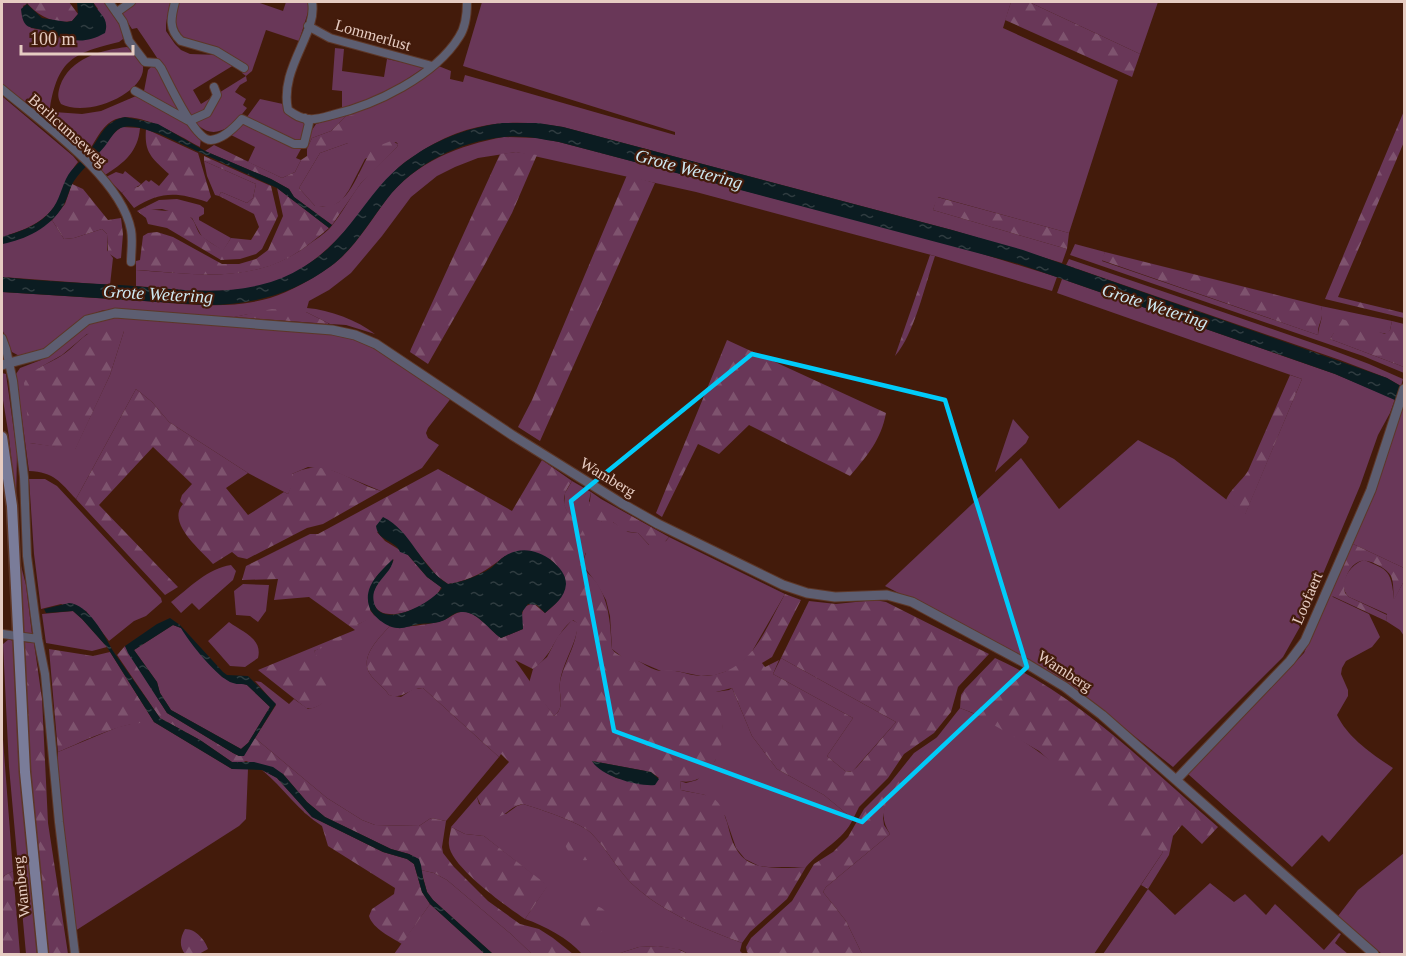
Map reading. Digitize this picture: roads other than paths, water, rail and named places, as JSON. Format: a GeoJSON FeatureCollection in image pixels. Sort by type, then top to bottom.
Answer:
{"type":"FeatureCollection","features":[{"type":"Feature","properties":{"kind":"main road","name":"Wamberg"},"geometry":{"type":"LineString","coordinates":[[2,437],[12,506],[25,772],[43,954]]}},
{"type":"Feature","properties":{"kind":"street"},"geometry":{"type":"LineString","coordinates":[[109,2],[123,22],[129,41],[145,62],[157,63],[161,68],[189,121],[204,138],[212,140],[234,128],[242,119],[294,144],[304,144],[309,123],[304,118]]}},
{"type":"Feature","properties":{"kind":"street"},"geometry":{"type":"LineString","coordinates":[[117,12],[130,2]]}},
{"type":"Feature","properties":{"kind":"street"},"geometry":{"type":"LineString","coordinates":[[175,2],[171,21],[172,29],[181,41],[216,51],[244,68]]}},
{"type":"Feature","properties":{"kind":"street"},"geometry":{"type":"LineString","coordinates":[[312,2],[314,11],[294,59],[286,89],[288,110],[297,117],[311,120],[373,103],[404,86],[432,66],[445,56],[461,36],[467,14],[467,2]]}},
{"type":"Feature","properties":{"kind":"street","name":"Lommerlust"},"geometry":{"type":"LineString","coordinates":[[308,26],[330,38],[432,66]]}},
{"type":"Feature","properties":{"kind":"street"},"geometry":{"type":"LineString","coordinates":[[189,121],[207,113],[217,95],[214,87]]}},
{"type":"Feature","properties":{"kind":"street","name":"Berlicumseweg"},"geometry":{"type":"LineString","coordinates":[[2,89],[78,154],[111,190],[130,229],[131,262]]}},
{"type":"Feature","properties":{"kind":"street"},"geometry":{"type":"LineString","coordinates":[[135,91],[189,121]]}},
{"type":"Feature","properties":{"kind":"street","name":"Wamberg"},"geometry":{"type":"LineString","coordinates":[[5,364],[46,352],[87,320],[116,313],[332,330],[355,336],[376,344],[400,358],[483,416],[621,503],[658,524],[783,585],[821,596],[875,594],[898,597],[981,638],[1036,669],[1086,702],[1174,778]]}},
{"type":"Feature","properties":{"kind":"street"},"geometry":{"type":"LineString","coordinates":[[2,338],[24,477],[27,556],[45,674],[59,822],[75,954]]}},
{"type":"Feature","properties":{"kind":"street","name":"Loofaert"},"geometry":{"type":"LineString","coordinates":[[1174,778],[1290,661],[1305,641],[1371,490],[1404,389]]}},
{"type":"Feature","properties":{"kind":"street"},"geometry":{"type":"LineString","coordinates":[[3,634],[18,638],[38,639]]}},
{"type":"Feature","properties":{"kind":"street"},"geometry":{"type":"LineString","coordinates":[[1174,778],[1374,954]]}},
{"type":"Feature","properties":{"kind":"water"},"geometry":{"type":"Polygon","coordinates":[[[77,2],[93,2],[105,19],[105,33],[89,39],[75,40],[32,28],[26,24],[22,16],[21,9],[27,4],[42,18],[72,21],[78,14],[77,2]]]}},
{"type":"Feature","properties":{"kind":"water"},"geometry":{"type":"Polygon","coordinates":[[[125,117],[158,124],[205,151],[271,179],[289,189],[294,197],[332,225],[329,228],[277,188],[160,134],[124,127],[115,132],[78,176],[63,206],[52,220],[28,236],[2,244],[2,237],[32,226],[51,211],[71,171],[111,123],[125,117]]]}},
{"type":"Feature","properties":{"kind":"water","name":"Grote Wetering"},"geometry":{"type":"Polygon","coordinates":[[[502,123],[538,123],[563,127],[1023,250],[1387,378],[1404,388],[1404,404],[1335,374],[1019,264],[559,142],[525,137],[504,137],[471,143],[424,165],[398,186],[340,259],[303,283],[273,296],[241,303],[208,305],[2,292],[2,277],[211,291],[256,286],[277,280],[312,262],[323,253],[392,173],[420,152],[451,136],[502,123]]]}},
{"type":"Feature","properties":{"kind":"water"},"geometry":{"type":"Polygon","coordinates":[[[383,517],[401,531],[430,569],[448,584],[481,574],[503,557],[523,550],[547,557],[560,568],[566,580],[564,593],[545,613],[537,605],[528,604],[522,612],[523,629],[501,638],[474,615],[463,612],[437,623],[400,628],[388,626],[373,614],[368,599],[374,580],[393,559],[373,596],[379,611],[397,614],[408,611],[429,600],[442,588],[427,577],[408,555],[400,552],[395,545],[380,535],[376,526],[383,517]]]}},
{"type":"Feature","properties":{"kind":"water"},"geometry":{"type":"Polygon","coordinates":[[[69,603],[83,609],[95,622],[160,718],[200,740],[232,762],[254,762],[273,767],[283,774],[307,802],[325,817],[391,849],[419,859],[427,892],[433,900],[493,954],[485,954],[430,904],[422,892],[414,864],[407,859],[383,852],[312,817],[277,778],[262,770],[232,769],[154,722],[107,647],[82,619],[73,611],[46,613],[44,609],[69,603]]]}},
{"type":"Feature","properties":{"kind":"water"},"geometry":{"type":"Polygon","coordinates":[[[170,618],[180,625],[223,672],[227,675],[248,676],[276,704],[244,756],[233,753],[167,713],[125,646],[170,618]],[[173,625],[134,650],[157,682],[160,693],[171,710],[241,749],[248,743],[270,707],[247,685],[233,683],[212,668],[181,628],[173,625]]]}},
{"type":"Feature","properties":{"kind":"water"},"geometry":{"type":"Polygon","coordinates":[[[592,761],[651,772],[659,779],[655,785],[630,782],[611,776],[592,761]]]}}]}
